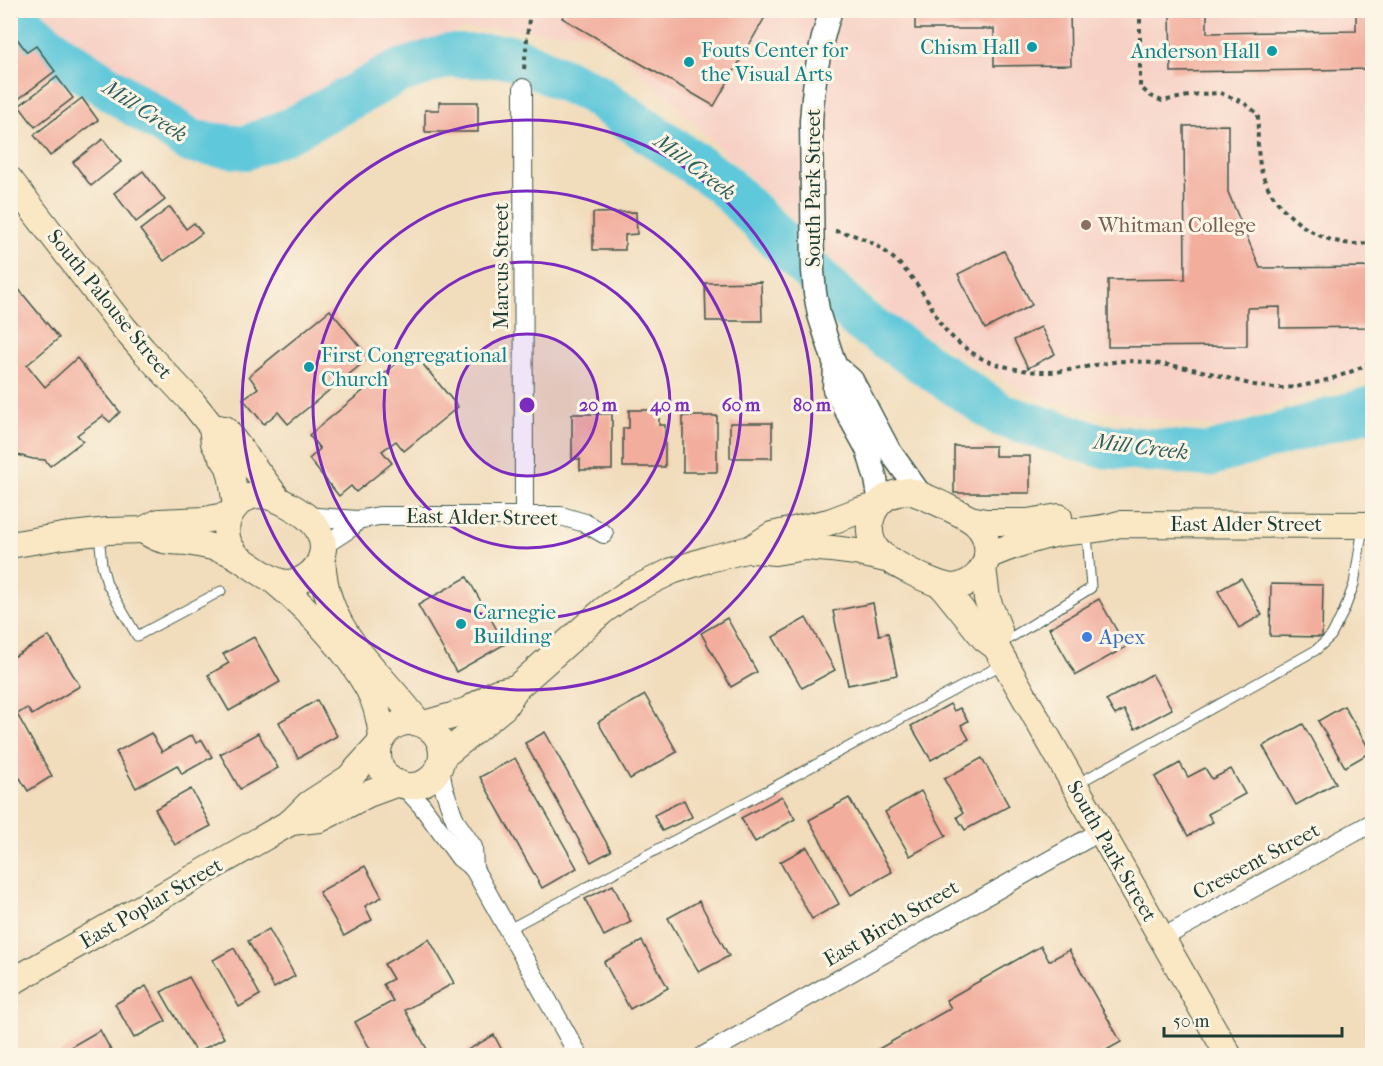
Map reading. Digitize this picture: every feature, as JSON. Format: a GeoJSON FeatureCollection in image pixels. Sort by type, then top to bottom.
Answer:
{"type":"FeatureCollection","features":[{"type":"Feature","properties":{"kind":"main road","name":"South Palouse Street"},"geometry":{"type":"LineString","coordinates":[[10,180],[124,328],[212,427],[214,443],[229,467],[232,479],[232,511]]}},
{"type":"Feature","properties":{"kind":"main road","name":"South Palouse Street"},"geometry":{"type":"LineString","coordinates":[[212,427],[225,429],[278,499]]}},
{"type":"Feature","properties":{"kind":"main road"},"geometry":{"type":"LineString","coordinates":[[143,530],[162,540],[207,546],[238,557],[273,580],[313,616],[343,652],[368,688],[376,708],[380,766],[393,781],[414,786],[425,783],[434,776],[442,761],[504,707],[516,688],[604,610],[631,591],[672,571],[750,549],[772,535],[829,522],[879,504],[897,493],[909,491],[970,519],[983,532],[987,544],[985,562],[976,577],[966,584],[954,587],[942,586],[886,559],[856,552],[805,547],[775,552],[750,549]]}},
{"type":"Feature","properties":{"kind":"main road"},"geometry":{"type":"LineString","coordinates":[[10,545],[99,532],[143,530],[159,522],[205,520],[232,511],[245,499],[255,495],[267,495],[278,499],[314,524],[320,534],[325,583],[331,605],[342,627],[376,672],[421,723]]}},
{"type":"Feature","properties":{"kind":"main road"},"geometry":{"type":"LineString","coordinates":[[879,504],[872,517],[870,529],[872,540],[886,559]]}},
{"type":"Feature","properties":{"kind":"main road"},"geometry":{"type":"LineString","coordinates":[[232,511],[226,526],[227,537],[238,557]]}},
{"type":"Feature","properties":{"kind":"main road","name":"East Alder Street"},"geometry":{"type":"LineString","coordinates":[[970,519],[986,522],[1027,522],[1102,514],[1119,524]]}},
{"type":"Feature","properties":{"kind":"main road","name":"East Alder Street"},"geometry":{"type":"LineString","coordinates":[[985,562],[1038,537],[1104,529],[1119,524],[1368,525]]}},
{"type":"Feature","properties":{"kind":"main road"},"geometry":{"type":"LineString","coordinates":[[273,580],[284,583],[307,578],[316,569],[322,553]]}},
{"type":"Feature","properties":{"kind":"main road","name":"South Park Street"},"geometry":{"type":"LineString","coordinates":[[985,562],[987,599],[999,630],[1001,655]]}},
{"type":"Feature","properties":{"kind":"main road","name":"South Park Street"},"geometry":{"type":"LineString","coordinates":[[942,586],[984,638],[1001,655],[1229,1056]]}},
{"type":"Feature","properties":{"kind":"main road"},"geometry":{"type":"LineString","coordinates":[[421,723],[452,716],[468,710],[497,692],[516,688]]}},
{"type":"Feature","properties":{"kind":"main road"},"geometry":{"type":"LineString","coordinates":[[380,741],[389,729],[398,723],[408,721],[421,723],[429,726],[437,734],[442,744],[442,761]]}},
{"type":"Feature","properties":{"kind":"main road","name":"East Poplar Street"},"geometry":{"type":"LineString","coordinates":[[10,983],[291,822],[309,804],[349,778],[380,741]]}},
{"type":"Feature","properties":{"kind":"main road","name":"East Poplar Street"},"geometry":{"type":"LineString","coordinates":[[291,822],[320,819],[368,794],[400,784]]}},
{"type":"Feature","properties":{"kind":"street","name":"South Park Street"},"geometry":{"type":"LineString","coordinates":[[831,10],[821,39],[815,72],[811,121],[813,271],[819,315],[835,365],[834,389],[867,448],[876,479],[879,504]]}},
{"type":"Feature","properties":{"kind":"street","name":"Marcus Street"},"geometry":{"type":"LineString","coordinates":[[523,88],[524,517]]}},
{"type":"Feature","properties":{"kind":"street","name":"South Park Street"},"geometry":{"type":"LineString","coordinates":[[835,365],[852,380],[889,450],[921,495]]}},
{"type":"Feature","properties":{"kind":"street","name":"East Alder Street"},"geometry":{"type":"LineString","coordinates":[[304,516],[357,520],[379,516],[561,516],[585,523],[604,534]]}},
{"type":"Feature","properties":{"kind":"street"},"geometry":{"type":"LineString","coordinates":[[322,553],[357,520]]}},
{"type":"Feature","properties":{"kind":"street"},"geometry":{"type":"LineString","coordinates":[[442,761],[443,786],[456,822],[473,847],[474,869]]}},
{"type":"Feature","properties":{"kind":"street"},"geometry":{"type":"LineString","coordinates":[[400,784],[422,806],[460,858],[474,869],[579,1056]]}},
{"type":"Feature","properties":{"kind":"street","name":"Crescent Street"},"geometry":{"type":"LineString","coordinates":[[1162,938],[1372,823]]}},
{"type":"Feature","properties":{"kind":"street","name":"East Birch Street"},"geometry":{"type":"LineString","coordinates":[[703,1056],[1101,831]]}},
{"type":"Feature","properties":{"kind":"lane"},"geometry":{"type":"LineString","coordinates":[[1075,785],[1316,650],[1331,636],[1344,610],[1368,525]]}},
{"type":"Feature","properties":{"kind":"lane"},"geometry":{"type":"LineString","coordinates":[[507,930],[1001,655],[1091,588],[1086,531]]}},
{"type":"Feature","properties":{"kind":"lane"},"geometry":{"type":"LineString","coordinates":[[99,532],[102,565],[107,584],[137,636],[221,591]]}},
{"type":"Feature","properties":{"kind":"path"},"geometry":{"type":"LineString","coordinates":[[523,88],[529,19],[527,10]]}},
{"type":"Feature","properties":{"kind":"path"},"geometry":{"type":"LineString","coordinates":[[1140,10],[1140,87],[1162,101],[1199,94],[1220,93],[1243,102],[1258,114],[1257,142],[1264,178],[1281,207],[1311,231],[1326,238],[1355,244],[1372,243]]}},
{"type":"Feature","properties":{"kind":"path"},"geometry":{"type":"LineString","coordinates":[[812,227],[845,232],[880,246],[907,272],[928,300],[941,325],[959,344],[983,359],[1007,367],[1043,372],[1128,361],[1197,370],[1251,385],[1278,388],[1320,382],[1365,366],[1372,361]]}},
{"type":"Feature","properties":{"kind":"shaded area","name":"Whitman College"},"geometry":{"type":"Polygon","coordinates":[[[18,11],[1372,11],[1372,370],[1221,428],[1044,401],[897,320],[602,34],[464,28],[251,121],[204,129],[129,86],[18,11]]]}},
{"type":"Feature","properties":{"kind":"building","name":"Fouts Center for the Visual Arts"},"geometry":{"type":"Polygon","coordinates":[[[566,10],[769,10],[714,106],[562,18],[566,10]]]}},
{"type":"Feature","properties":{"kind":"building","name":"Chism Hall"},"geometry":{"type":"Polygon","coordinates":[[[915,10],[1070,10],[1071,65],[994,66],[994,29],[915,29],[915,10]]]}},
{"type":"Feature","properties":{"kind":"building","name":"Anderson Hall"},"geometry":{"type":"Polygon","coordinates":[[[1170,12],[1207,12],[1207,33],[1356,31],[1356,12],[1372,12],[1372,69],[1171,72],[1170,12]]]}},
{"type":"Feature","properties":{"kind":"building"},"geometry":{"type":"Polygon","coordinates":[[[15,36],[27,52],[36,46],[55,71],[12,104],[10,102],[10,40],[15,36]]]}},
{"type":"Feature","properties":{"kind":"building"},"geometry":{"type":"Polygon","coordinates":[[[57,77],[73,98],[35,127],[19,106],[57,77]]]}},
{"type":"Feature","properties":{"kind":"building"},"geometry":{"type":"Polygon","coordinates":[[[82,98],[98,120],[50,156],[34,135],[82,98]]]}},
{"type":"Feature","properties":{"kind":"building"},"geometry":{"type":"Polygon","coordinates":[[[439,102],[478,102],[478,132],[425,132],[425,110],[439,110],[439,102]]]}},
{"type":"Feature","properties":{"kind":"building"},"geometry":{"type":"Polygon","coordinates":[[[1228,125],[1228,192],[1260,268],[1372,267],[1372,327],[1280,328],[1280,307],[1247,308],[1247,346],[1108,347],[1108,280],[1185,279],[1184,126],[1228,125]]]}},
{"type":"Feature","properties":{"kind":"building"},"geometry":{"type":"Polygon","coordinates":[[[103,139],[121,162],[91,186],[73,162],[103,139]]]}},
{"type":"Feature","properties":{"kind":"building"},"geometry":{"type":"Polygon","coordinates":[[[143,171],[165,200],[136,222],[114,193],[143,171]]]}},
{"type":"Feature","properties":{"kind":"building"},"geometry":{"type":"Polygon","coordinates":[[[170,207],[186,229],[194,223],[202,233],[164,261],[140,230],[170,207]]]}},
{"type":"Feature","properties":{"kind":"building"},"geometry":{"type":"Polygon","coordinates":[[[636,212],[637,234],[625,235],[625,250],[593,250],[593,213],[636,212]]]}},
{"type":"Feature","properties":{"kind":"building"},"geometry":{"type":"Polygon","coordinates":[[[1004,251],[1032,305],[985,329],[958,274],[1004,251]]]}},
{"type":"Feature","properties":{"kind":"building"},"geometry":{"type":"Polygon","coordinates":[[[12,281],[59,338],[27,365],[45,387],[77,358],[120,412],[110,422],[103,416],[77,435],[83,441],[50,466],[45,460],[10,453],[10,282],[12,281]]]}},
{"type":"Feature","properties":{"kind":"building"},"geometry":{"type":"Polygon","coordinates":[[[761,282],[762,321],[706,321],[705,283],[761,282]]]}},
{"type":"Feature","properties":{"kind":"building","name":"First Congregational Church"},"geometry":{"type":"Polygon","coordinates":[[[330,310],[369,358],[288,424],[278,412],[264,424],[243,399],[258,388],[249,376],[330,310]]]}},
{"type":"Feature","properties":{"kind":"building"},"geometry":{"type":"Polygon","coordinates":[[[1041,327],[1055,354],[1028,368],[1014,340],[1041,327]]]}},
{"type":"Feature","properties":{"kind":"building"},"geometry":{"type":"Polygon","coordinates":[[[412,351],[458,407],[404,451],[396,441],[382,451],[392,463],[356,492],[351,486],[339,496],[309,459],[320,449],[309,435],[412,351]]]}},
{"type":"Feature","properties":{"kind":"building"},"geometry":{"type":"Polygon","coordinates":[[[629,410],[659,410],[659,425],[665,425],[665,467],[623,467],[623,428],[629,428],[629,410]]]}},
{"type":"Feature","properties":{"kind":"building"},"geometry":{"type":"Polygon","coordinates":[[[572,414],[612,414],[612,470],[580,470],[580,459],[572,459],[572,414]]]}},
{"type":"Feature","properties":{"kind":"building"},"geometry":{"type":"Polygon","coordinates":[[[683,416],[717,416],[717,472],[683,472],[683,416]]]}},
{"type":"Feature","properties":{"kind":"building"},"geometry":{"type":"Polygon","coordinates":[[[730,423],[772,423],[772,458],[730,458],[730,423]]]}},
{"type":"Feature","properties":{"kind":"building"},"geometry":{"type":"Polygon","coordinates":[[[954,446],[995,446],[995,456],[1030,456],[1030,493],[954,493],[954,446]]]}},
{"type":"Feature","properties":{"kind":"building","name":"Carnegie Building"},"geometry":{"type":"Polygon","coordinates":[[[467,577],[505,644],[456,672],[418,605],[467,577]]]}},
{"type":"Feature","properties":{"kind":"building"},"geometry":{"type":"Polygon","coordinates":[[[1241,578],[1262,615],[1239,628],[1218,591],[1241,578]]]}},
{"type":"Feature","properties":{"kind":"building"},"geometry":{"type":"Polygon","coordinates":[[[1271,584],[1323,585],[1322,637],[1270,636],[1271,584]]]}},
{"type":"Feature","properties":{"kind":"building","name":"Apex"},"geometry":{"type":"Polygon","coordinates":[[[1099,599],[1126,647],[1076,675],[1049,628],[1099,599]]]}},
{"type":"Feature","properties":{"kind":"building"},"geometry":{"type":"Polygon","coordinates":[[[873,603],[879,635],[888,633],[897,675],[848,685],[833,611],[873,603]]]}},
{"type":"Feature","properties":{"kind":"building"},"geometry":{"type":"Polygon","coordinates":[[[727,618],[757,672],[731,687],[701,633],[727,618]]]}},
{"type":"Feature","properties":{"kind":"building"},"geometry":{"type":"Polygon","coordinates":[[[806,618],[835,670],[802,688],[773,637],[806,618]]]}},
{"type":"Feature","properties":{"kind":"building"},"geometry":{"type":"Polygon","coordinates":[[[49,636],[80,686],[32,715],[27,708],[17,714],[52,776],[28,791],[20,778],[10,784],[10,659],[49,636]]]}},
{"type":"Feature","properties":{"kind":"building"},"geometry":{"type":"Polygon","coordinates":[[[254,637],[280,682],[229,711],[208,675],[229,663],[223,654],[254,637]]]}},
{"type":"Feature","properties":{"kind":"building"},"geometry":{"type":"Polygon","coordinates":[[[1152,674],[1172,709],[1135,729],[1124,710],[1115,715],[1106,700],[1152,674]]]}},
{"type":"Feature","properties":{"kind":"building"},"geometry":{"type":"Polygon","coordinates":[[[645,695],[677,752],[630,779],[598,722],[645,695]]]}},
{"type":"Feature","properties":{"kind":"building"},"geometry":{"type":"Polygon","coordinates":[[[317,700],[337,736],[298,758],[279,722],[317,700]]]}},
{"type":"Feature","properties":{"kind":"building"},"geometry":{"type":"Polygon","coordinates":[[[950,704],[954,711],[960,708],[968,721],[961,725],[969,739],[931,760],[911,726],[950,704]]]}},
{"type":"Feature","properties":{"kind":"building"},"geometry":{"type":"Polygon","coordinates":[[[1344,706],[1371,752],[1345,767],[1318,721],[1344,706]]]}},
{"type":"Feature","properties":{"kind":"building"},"geometry":{"type":"Polygon","coordinates":[[[1303,724],[1336,783],[1296,805],[1263,746],[1303,724]]]}},
{"type":"Feature","properties":{"kind":"building"},"geometry":{"type":"Polygon","coordinates":[[[545,732],[611,851],[591,862],[525,743],[545,732]]]}},
{"type":"Feature","properties":{"kind":"building"},"geometry":{"type":"Polygon","coordinates":[[[151,733],[162,752],[192,735],[196,743],[202,740],[212,757],[182,774],[177,765],[136,788],[116,752],[151,733]]]}},
{"type":"Feature","properties":{"kind":"building"},"geometry":{"type":"Polygon","coordinates":[[[258,733],[278,768],[240,789],[220,754],[258,733]]]}},
{"type":"Feature","properties":{"kind":"building"},"geometry":{"type":"Polygon","coordinates":[[[515,758],[577,868],[542,888],[480,777],[515,758]]]}},
{"type":"Feature","properties":{"kind":"building"},"geometry":{"type":"Polygon","coordinates":[[[982,758],[1009,806],[965,830],[957,817],[963,813],[944,779],[982,758]]]}},
{"type":"Feature","properties":{"kind":"building"},"geometry":{"type":"Polygon","coordinates":[[[1180,763],[1188,777],[1205,768],[1212,779],[1231,769],[1245,794],[1208,814],[1213,822],[1188,836],[1155,777],[1180,763]]]}},
{"type":"Feature","properties":{"kind":"building"},"geometry":{"type":"Polygon","coordinates":[[[191,789],[211,826],[175,845],[155,809],[191,789]]]}},
{"type":"Feature","properties":{"kind":"building"},"geometry":{"type":"Polygon","coordinates":[[[921,791],[946,836],[910,856],[885,812],[921,791]]]}},
{"type":"Feature","properties":{"kind":"building"},"geometry":{"type":"Polygon","coordinates":[[[782,796],[795,819],[755,842],[741,818],[782,796]]]}},
{"type":"Feature","properties":{"kind":"building"},"geometry":{"type":"Polygon","coordinates":[[[849,798],[892,872],[851,895],[809,820],[849,798]]]}},
{"type":"Feature","properties":{"kind":"building"},"geometry":{"type":"Polygon","coordinates":[[[684,800],[692,817],[662,831],[654,815],[684,800]]]}},
{"type":"Feature","properties":{"kind":"building"},"geometry":{"type":"Polygon","coordinates":[[[807,847],[839,904],[812,919],[780,862],[807,847]]]}},
{"type":"Feature","properties":{"kind":"building"},"geometry":{"type":"Polygon","coordinates":[[[365,866],[382,897],[365,906],[372,920],[344,936],[319,892],[365,866]]]}},
{"type":"Feature","properties":{"kind":"building"},"geometry":{"type":"Polygon","coordinates":[[[613,885],[631,922],[604,936],[585,899],[613,885]]]}},
{"type":"Feature","properties":{"kind":"building"},"geometry":{"type":"Polygon","coordinates":[[[699,901],[729,956],[699,972],[668,918],[699,901]]]}},
{"type":"Feature","properties":{"kind":"building"},"geometry":{"type":"Polygon","coordinates":[[[269,929],[295,976],[274,988],[248,941],[269,929]]]}},
{"type":"Feature","properties":{"kind":"building"},"geometry":{"type":"Polygon","coordinates":[[[429,939],[454,983],[405,1010],[428,1051],[419,1056],[374,1056],[355,1022],[393,1001],[383,984],[393,979],[384,964],[429,939]]]}},
{"type":"Feature","properties":{"kind":"building"},"geometry":{"type":"Polygon","coordinates":[[[642,941],[668,988],[630,1009],[604,962],[642,941]]]}},
{"type":"Feature","properties":{"kind":"building"},"geometry":{"type":"Polygon","coordinates":[[[1041,946],[1049,961],[1069,950],[1121,1042],[1101,1053],[1103,1056],[866,1056],[951,1008],[946,1000],[1041,946]]]}},
{"type":"Feature","properties":{"kind":"building"},"geometry":{"type":"Polygon","coordinates":[[[234,948],[260,995],[239,1007],[213,960],[234,948]]]}},
{"type":"Feature","properties":{"kind":"building"},"geometry":{"type":"Polygon","coordinates":[[[189,977],[224,1038],[196,1053],[161,992],[189,977]]]}},
{"type":"Feature","properties":{"kind":"building"},"geometry":{"type":"Polygon","coordinates":[[[146,986],[166,1021],[134,1038],[115,1004],[146,986]]]}},
{"type":"Feature","properties":{"kind":"building"},"geometry":{"type":"Polygon","coordinates":[[[100,1030],[114,1056],[55,1056],[100,1030]]]}},
{"type":"Feature","properties":{"kind":"building"},"geometry":{"type":"Polygon","coordinates":[[[494,1035],[505,1056],[457,1056],[494,1035]]]}},
{"type":"Feature","properties":{"kind":"waterway","name":"Mill Creek"},"geometry":{"type":"LineString","coordinates":[[10,14],[57,54],[192,142],[245,148],[292,129],[398,72],[448,56],[510,56],[591,92],[722,183],[860,320],[1001,415],[1102,446],[1208,455],[1372,408]]}},
{"type":"Feature","properties":{"kind":"place","name":"Chism Hall"},"geometry":{"type":"Point","coordinates":[1032,47]}},
{"type":"Feature","properties":{"kind":"place","name":"Anderson Hall"},"geometry":{"type":"Point","coordinates":[1272,51]}},
{"type":"Feature","properties":{"kind":"place","name":"Fouts Center for the Visual Arts"},"geometry":{"type":"Point","coordinates":[689,62]}},
{"type":"Feature","properties":{"kind":"place","name":"Whitman College"},"geometry":{"type":"Point","coordinates":[1086,225]}},
{"type":"Feature","properties":{"kind":"place","name":"First Congregational Church"},"geometry":{"type":"Point","coordinates":[309,367]}},
{"type":"Feature","properties":{"kind":"place","name":"Carnegie Building"},"geometry":{"type":"Point","coordinates":[461,624]}},
{"type":"Feature","properties":{"kind":"place","name":"Apex"},"geometry":{"type":"Point","coordinates":[1087,637]}}]}
